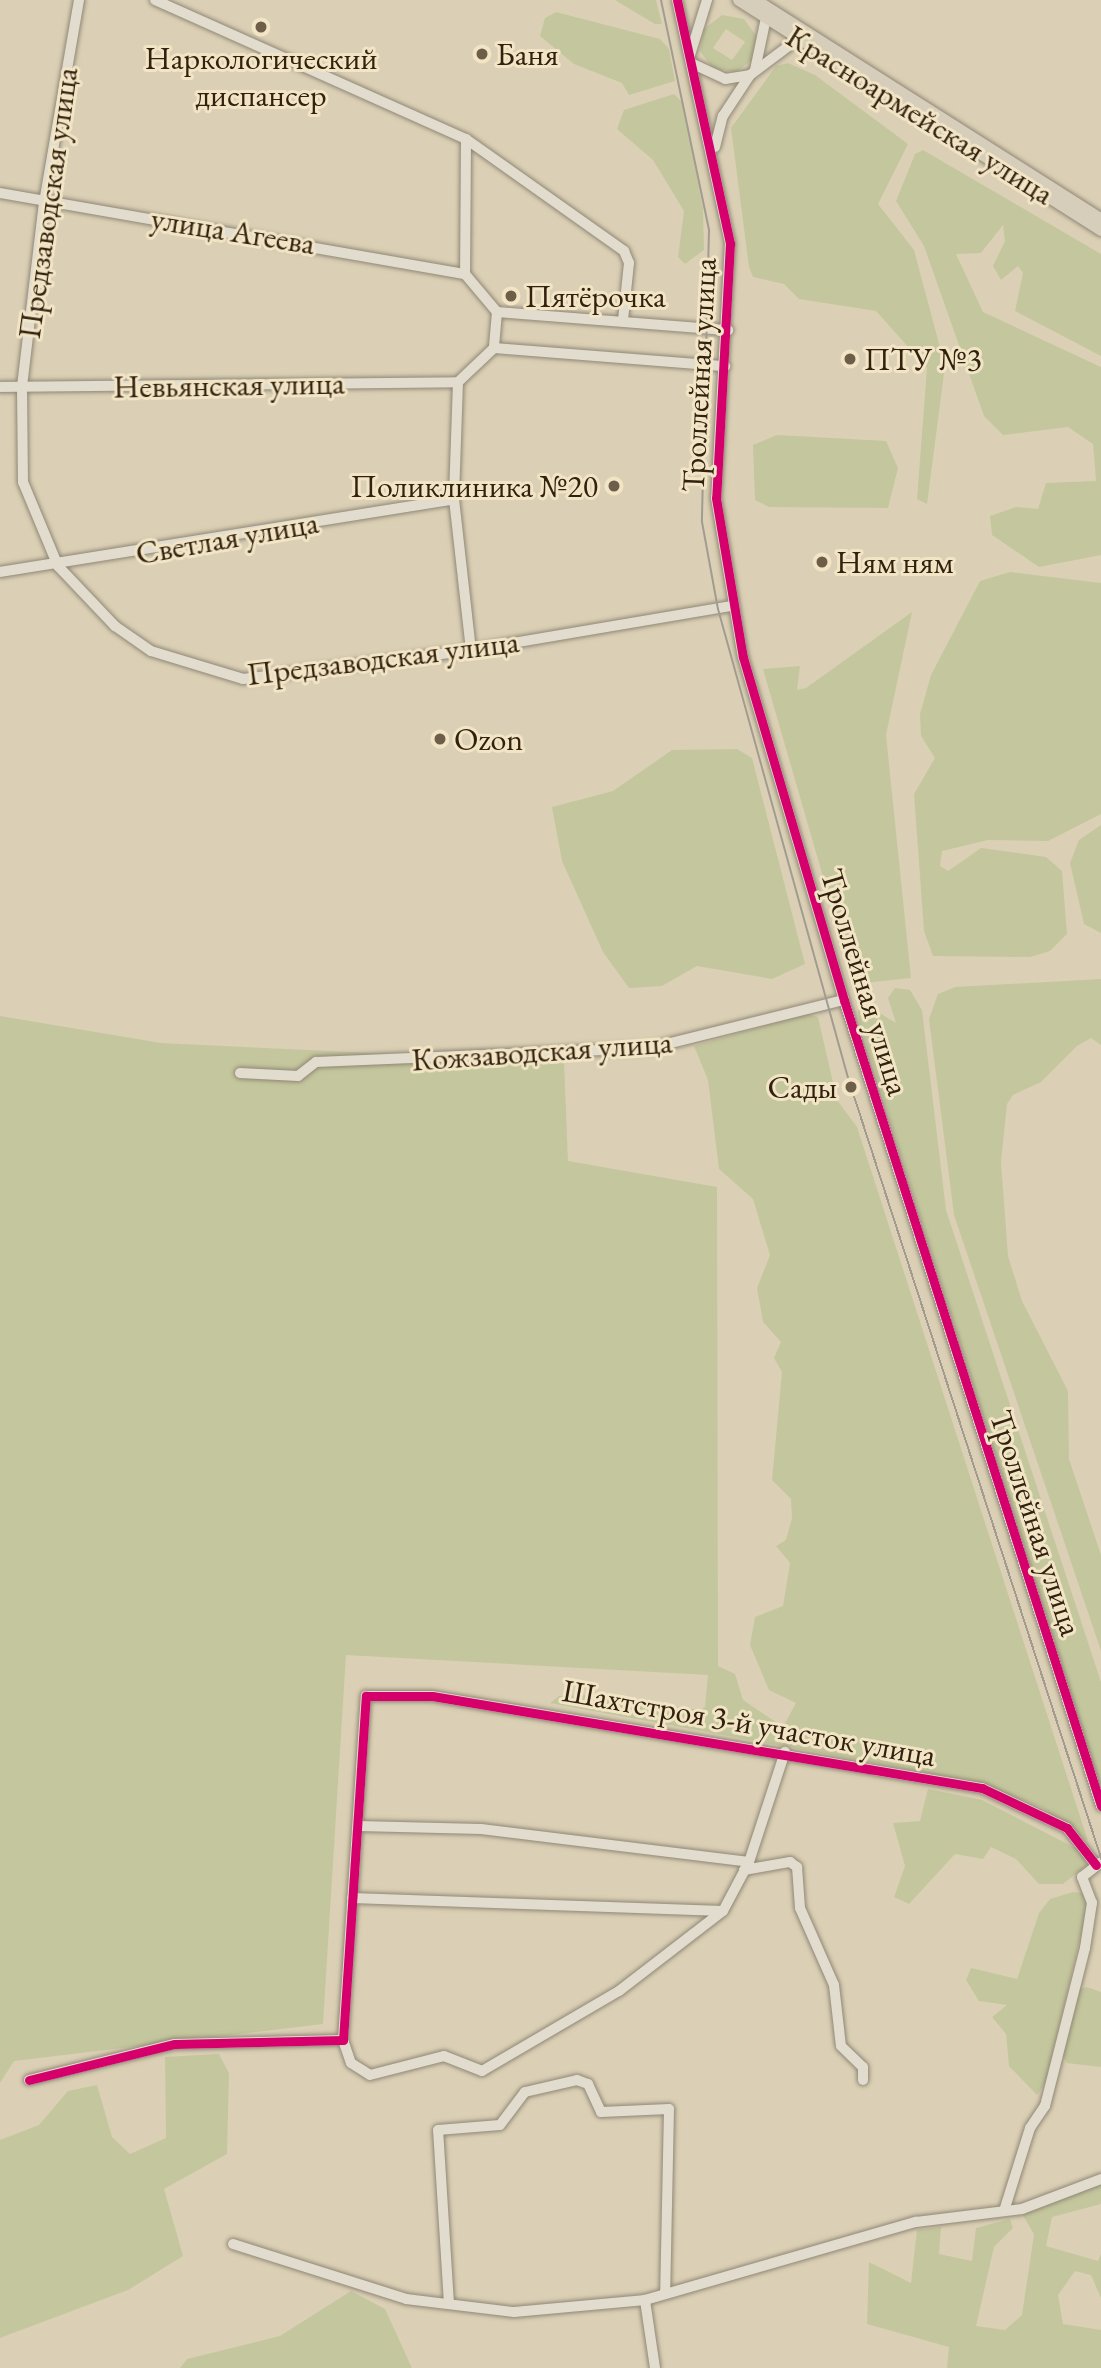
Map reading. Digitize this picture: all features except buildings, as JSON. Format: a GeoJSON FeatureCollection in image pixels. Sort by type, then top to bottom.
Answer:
{"type":"FeatureCollection","features":[{"type":"Feature","properties":{"kind":"main road","name":"Красноармейская улица"},"geometry":{"type":"LineString","coordinates":[[739,0],[767,13],[1101,219]]}},
{"type":"Feature","properties":{"kind":"main road"},"geometry":{"type":"LineString","coordinates":[[755,0],[767,13]]}},
{"type":"Feature","properties":{"kind":"main road","name":"Красноармейская улица"},"geometry":{"type":"LineString","coordinates":[[767,13],[798,39],[1101,230]]}},
{"type":"Feature","properties":{"kind":"street","name":"Предзаводская улица"},"geometry":{"type":"LineString","coordinates":[[79,0],[44,202],[22,387],[23,482],[58,566],[115,626],[151,651],[243,679],[471,650],[731,606]]}},
{"type":"Feature","properties":{"kind":"street"},"geometry":{"type":"LineString","coordinates":[[155,0],[466,139],[624,251],[629,263],[623,320]]}},
{"type":"Feature","properties":{"kind":"street","name":"Троллейная улица"},"geometry":{"type":"LineString","coordinates":[[677,0],[714,151],[730,243],[728,330],[716,506],[731,606],[844,1000],[1101,1806]]}},
{"type":"Feature","properties":{"kind":"street"},"geometry":{"type":"LineString","coordinates":[[707,0],[690,60],[725,79],[753,73]]}},
{"type":"Feature","properties":{"kind":"street"},"geometry":{"type":"LineString","coordinates":[[753,73],[767,13]]}},
{"type":"Feature","properties":{"kind":"street"},"geometry":{"type":"LineString","coordinates":[[714,151],[723,116],[753,73],[798,39]]}},
{"type":"Feature","properties":{"kind":"street"},"geometry":{"type":"LineString","coordinates":[[466,139],[465,274],[496,312],[494,348],[458,382],[454,499],[471,650]]}},
{"type":"Feature","properties":{"kind":"street","name":"улица Агеева"},"geometry":{"type":"LineString","coordinates":[[0,194],[465,274]]}},
{"type":"Feature","properties":{"kind":"street"},"geometry":{"type":"LineString","coordinates":[[496,312],[728,330]]}},
{"type":"Feature","properties":{"kind":"street"},"geometry":{"type":"LineString","coordinates":[[494,348],[726,366]]}},
{"type":"Feature","properties":{"kind":"street","name":"Невьянская улица"},"geometry":{"type":"LineString","coordinates":[[0,387],[458,382]]}},
{"type":"Feature","properties":{"kind":"street","name":"Светлая улица"},"geometry":{"type":"LineString","coordinates":[[0,572],[58,566],[454,499]]}},
{"type":"Feature","properties":{"kind":"street","name":"Кожзаводская улица"},"geometry":{"type":"LineString","coordinates":[[240,1073],[298,1076],[316,1062],[662,1047],[844,1000]]}},
{"type":"Feature","properties":{"kind":"street","name":"Шахтстроя 3-й участок улица"},"geometry":{"type":"LineString","coordinates":[[358,1826],[366,1696],[432,1696],[785,1752],[982,1788],[1067,1828],[1099,1864]]}},
{"type":"Feature","properties":{"kind":"street"},"geometry":{"type":"LineString","coordinates":[[785,1752],[747,1866],[723,1912],[626,1987],[489,2070],[472,2071],[444,2056],[370,2075],[351,2063],[343,2040],[358,1826],[481,1829],[747,1866],[790,1861],[797,1867],[800,1908],[835,1985],[841,2046],[863,2067],[863,2080]]}},
{"type":"Feature","properties":{"kind":"street"},"geometry":{"type":"LineString","coordinates":[[1003,2211],[1058,2061],[1088,1932],[1091,1898],[1082,1877],[1099,1864]]}},
{"type":"Feature","properties":{"kind":"street"},"geometry":{"type":"LineString","coordinates":[[352,1898],[723,1912]]}},
{"type":"Feature","properties":{"kind":"street"},"geometry":{"type":"LineString","coordinates":[[29,2080],[175,2044],[343,2040]]}},
{"type":"Feature","properties":{"kind":"street"},"geometry":{"type":"LineString","coordinates":[[449,2304],[438,2130],[500,2125],[525,2092],[577,2080],[588,2084],[601,2112],[669,2109],[665,2294]]}},
{"type":"Feature","properties":{"kind":"street"},"geometry":{"type":"LineString","coordinates":[[233,2244],[345,2283],[449,2304],[514,2312],[645,2300],[916,2222],[1003,2211],[1101,2179]]}},
{"type":"Feature","properties":{"kind":"street"},"geometry":{"type":"LineString","coordinates":[[645,2300],[655,2368]]}},
{"type":"Feature","properties":{"kind":"green space"},"geometry":{"type":"Polygon","coordinates":[[[615,0],[656,0],[662,24],[655,24],[615,0]]]}},
{"type":"Feature","properties":{"kind":"green space"},"geometry":{"type":"Polygon","coordinates":[[[556,12],[660,39],[669,49],[675,81],[629,95],[622,83],[574,64],[540,36],[545,18],[556,12]]]}},
{"type":"Feature","properties":{"kind":"green space"},"geometry":{"type":"Polygon","coordinates":[[[722,15],[744,19],[757,37],[754,59],[736,72],[713,69],[700,51],[704,29],[722,15]],[[726,29],[713,48],[732,60],[745,42],[726,29]]]}},
{"type":"Feature","properties":{"kind":"green space"},"geometry":{"type":"Polygon","coordinates":[[[788,63],[815,75],[908,144],[878,204],[914,250],[945,366],[927,504],[917,499],[927,368],[876,311],[799,299],[784,284],[753,277],[749,267],[731,128],[776,66],[788,63]]]}},
{"type":"Feature","properties":{"kind":"green space"},"geometry":{"type":"Polygon","coordinates":[[[674,94],[683,103],[703,209],[704,250],[685,264],[678,257],[684,211],[653,160],[617,129],[624,110],[674,94]]]}},
{"type":"Feature","properties":{"kind":"green space"},"geometry":{"type":"Polygon","coordinates":[[[923,150],[1101,254],[1101,356],[1015,311],[1023,273],[1018,266],[1001,280],[993,266],[1005,241],[1003,225],[981,253],[956,254],[983,312],[1101,367],[1101,555],[1039,567],[992,535],[990,516],[1016,507],[1038,509],[1046,483],[1096,481],[1093,444],[1068,427],[1003,435],[984,416],[924,246],[896,201],[915,154],[923,150]]]}},
{"type":"Feature","properties":{"kind":"green space"},"geometry":{"type":"Polygon","coordinates":[[[777,435],[886,441],[898,468],[888,508],[769,507],[755,500],[753,445],[777,435]]]}},
{"type":"Feature","properties":{"kind":"green space"},"geometry":{"type":"Polygon","coordinates":[[[1010,572],[1101,583],[1101,814],[1048,841],[988,840],[942,851],[940,866],[948,871],[981,848],[1046,857],[1062,871],[1067,934],[1050,951],[1030,957],[933,956],[924,931],[914,794],[935,758],[921,736],[920,714],[931,675],[980,581],[1010,572]]]}},
{"type":"Feature","properties":{"kind":"green space"},"geometry":{"type":"Polygon","coordinates":[[[912,612],[886,735],[911,978],[854,984],[763,669],[800,666],[797,690],[806,688],[912,612]]]}},
{"type":"Feature","properties":{"kind":"green space"},"geometry":{"type":"Polygon","coordinates":[[[737,749],[752,758],[805,964],[772,979],[697,966],[662,986],[629,988],[603,952],[562,861],[552,807],[613,791],[672,750],[737,749]]]}},
{"type":"Feature","properties":{"kind":"green space"},"geometry":{"type":"Polygon","coordinates":[[[1101,825],[1101,933],[1084,924],[1070,863],[1079,840],[1101,825]]]}},
{"type":"Feature","properties":{"kind":"green space"},"geometry":{"type":"Polygon","coordinates":[[[1101,979],[1101,1045],[1091,1038],[1077,1046],[1041,1082],[1013,1095],[1007,1104],[1001,1162],[1008,1256],[1022,1301],[1068,1391],[1069,1459],[1101,1555],[1101,1651],[954,1215],[929,1019],[938,994],[955,987],[1101,979]]]}},
{"type":"Feature","properties":{"kind":"green space"},"geometry":{"type":"Polygon","coordinates":[[[895,988],[910,990],[922,1010],[946,1210],[1101,1682],[1101,1789],[859,1021],[858,1011],[868,1006],[896,1023],[888,998],[895,988]]]}},
{"type":"Feature","properties":{"kind":"green space"},"geometry":{"type":"Polygon","coordinates":[[[807,1014],[818,1017],[837,1100],[857,1127],[1088,1841],[1043,1808],[978,1782],[550,1703],[559,1696],[592,1695],[700,1710],[705,1707],[708,1675],[346,1655],[323,2024],[14,2061],[0,2083],[0,1016],[161,1043],[564,1062],[568,1161],[717,1187],[718,1666],[735,1674],[743,1700],[783,1727],[796,1703],[769,1690],[750,1645],[755,1617],[783,1606],[790,1563],[776,1546],[786,1540],[792,1518],[791,1499],[772,1480],[782,1372],[774,1358],[781,1342],[763,1322],[757,1288],[770,1255],[753,1199],[719,1169],[708,1080],[694,1046],[807,1014]]]}},
{"type":"Feature","properties":{"kind":"green space"},"geometry":{"type":"Polygon","coordinates":[[[928,1789],[982,1800],[1085,1853],[1088,1864],[1063,1884],[1039,1884],[1016,1859],[991,1847],[983,1859],[955,1854],[909,1904],[894,1897],[905,1866],[893,1823],[920,1821],[928,1789]]]}},
{"type":"Feature","properties":{"kind":"green space"},"geometry":{"type":"Polygon","coordinates":[[[1073,1892],[1083,1893],[1088,1905],[1046,2082],[1037,2095],[1009,2066],[1006,2034],[992,2017],[1007,2005],[979,2001],[966,1980],[971,1968],[1017,1979],[1039,1913],[1050,1899],[1073,1892]]]}},
{"type":"Feature","properties":{"kind":"green space"},"geometry":{"type":"Polygon","coordinates":[[[1087,1987],[1101,1992],[1101,2067],[1067,2063],[1063,2056],[1079,1989],[1087,1987]]]}},
{"type":"Feature","properties":{"kind":"green space"},"geometry":{"type":"Polygon","coordinates":[[[219,2054],[229,2073],[227,2154],[164,2189],[183,2256],[128,2290],[0,2338],[0,2140],[39,2125],[68,2091],[97,2085],[112,2137],[130,2154],[166,2138],[165,2057],[219,2054]]]}},
{"type":"Feature","properties":{"kind":"green space"},"geometry":{"type":"Polygon","coordinates":[[[1101,2184],[1101,2204],[1052,2217],[1046,2246],[1098,2261],[1101,2254],[1101,2298],[1091,2275],[1075,2271],[1058,2295],[1063,2324],[1101,2330],[1101,2368],[947,2368],[949,2347],[867,2324],[869,2262],[911,2283],[917,2230],[941,2227],[939,2254],[972,2261],[976,2228],[1010,2219],[1013,2228],[994,2247],[976,2326],[1005,2330],[1022,2315],[1034,2234],[1022,2214],[1101,2184]]]}},
{"type":"Feature","properties":{"kind":"green space"},"geometry":{"type":"Polygon","coordinates":[[[351,2291],[385,2309],[412,2368],[180,2368],[187,2359],[280,2336],[351,2291]]]}},
{"type":"Feature","properties":{"kind":"tram line"},"geometry":{"type":"LineString","coordinates":[[661,0],[709,230],[702,522],[718,609],[851,1087],[1101,1858]]}},
{"type":"Feature","properties":{"kind":"cycle path"},"geometry":{"type":"LineString","coordinates":[[677,0],[730,243],[716,498],[743,657],[844,1000],[1101,1806]]}},
{"type":"Feature","properties":{"kind":"cycle path"},"geometry":{"type":"LineString","coordinates":[[29,2080],[175,2044],[343,2040],[366,1696],[432,1696],[982,1788],[1067,1828],[1096,1865]]}},
{"type":"Feature","properties":{"kind":"place","name":"Наркологический диспансер"},"geometry":{"type":"Point","coordinates":[261,27]}},
{"type":"Feature","properties":{"kind":"place","name":"Баня"},"geometry":{"type":"Point","coordinates":[482,54]}},
{"type":"Feature","properties":{"kind":"place","name":"Пятёрочка"},"geometry":{"type":"Point","coordinates":[511,296]}},
{"type":"Feature","properties":{"kind":"place","name":"ПТУ №3"},"geometry":{"type":"Point","coordinates":[850,359]}},
{"type":"Feature","properties":{"kind":"place","name":"Поликлиника №20"},"geometry":{"type":"Point","coordinates":[614,486]}},
{"type":"Feature","properties":{"kind":"place","name":"Ням ням"},"geometry":{"type":"Point","coordinates":[822,562]}},
{"type":"Feature","properties":{"kind":"place","name":"Ozon"},"geometry":{"type":"Point","coordinates":[440,739]}},
{"type":"Feature","properties":{"kind":"place","name":"Сады"},"geometry":{"type":"Point","coordinates":[851,1087]}}]}
